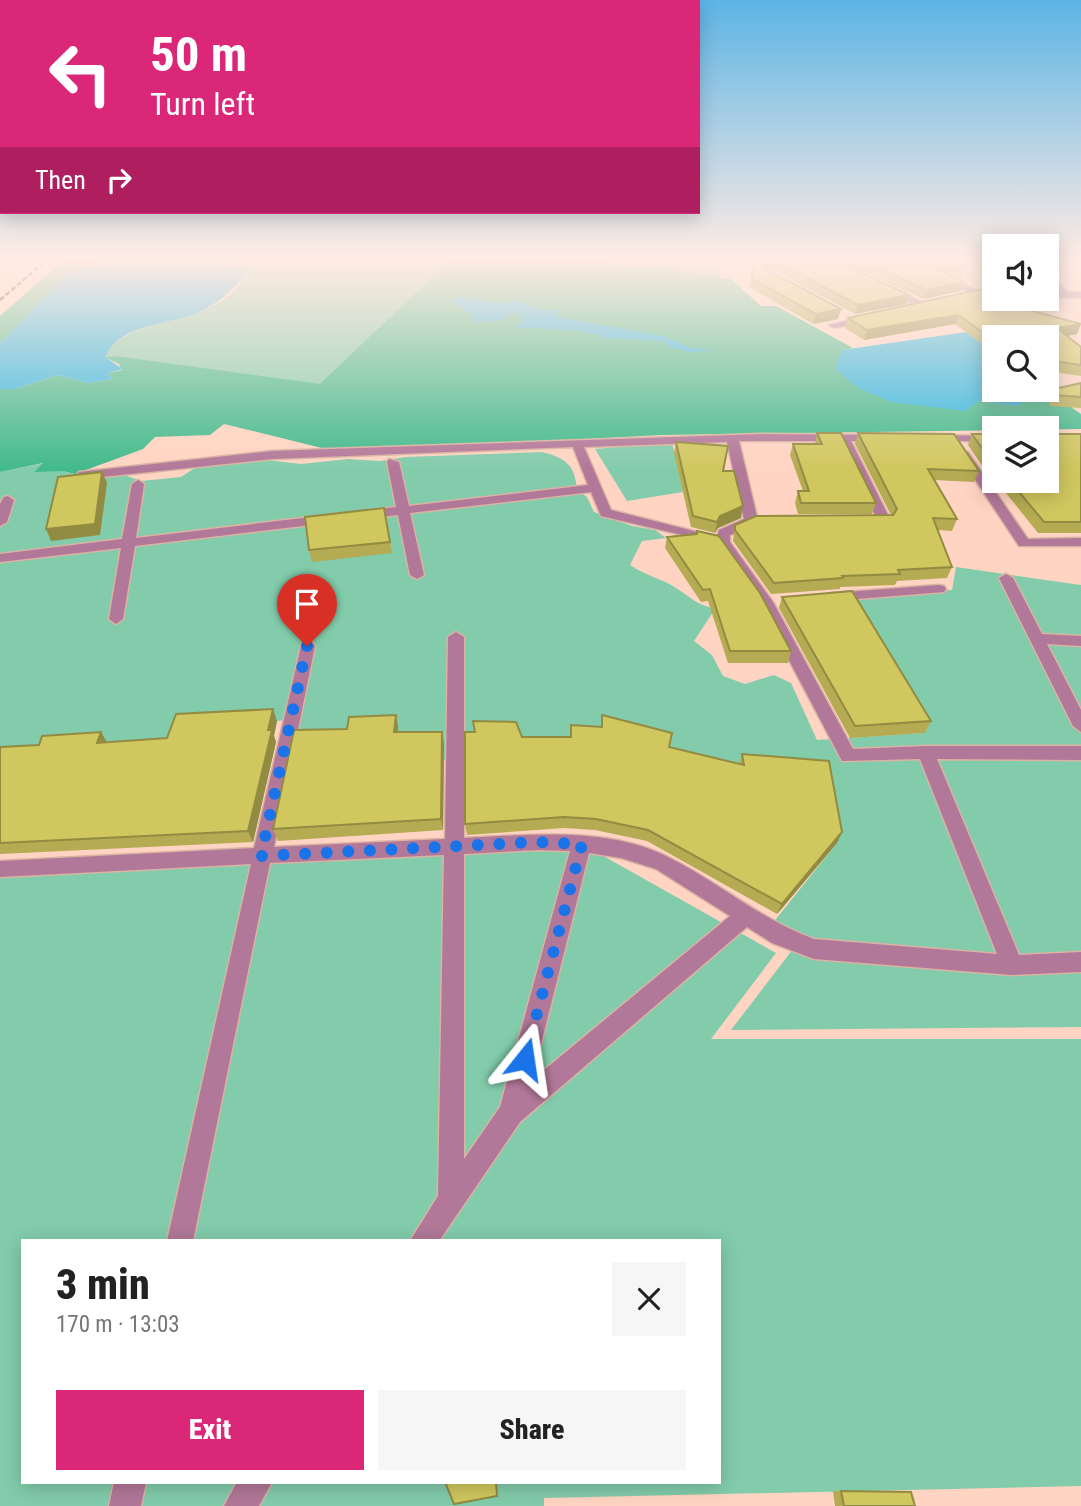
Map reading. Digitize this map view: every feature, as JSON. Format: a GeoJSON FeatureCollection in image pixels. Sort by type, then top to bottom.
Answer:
{"type":"FeatureCollection","features":[{"type":"Feature","properties":{"kind":"street"},"geometry":{"type":"LineString","coordinates":[[732,438],[751,521]]}},
{"type":"Feature","properties":{"kind":"street"},"geometry":{"type":"LineString","coordinates":[[83,475],[272,455],[732,438],[899,438]]}},
{"type":"Feature","properties":{"kind":"street"},"geometry":{"type":"LineString","coordinates":[[844,438],[884,521],[857,521]]}},
{"type":"Feature","properties":{"kind":"street"},"geometry":{"type":"LineString","coordinates":[[926,438],[982,439]]}},
{"type":"Feature","properties":{"kind":"street"},"geometry":{"type":"LineString","coordinates":[[954,439],[1024,543],[1081,542]]}},
{"type":"Feature","properties":{"kind":"street"},"geometry":{"type":"LineString","coordinates":[[577,443],[606,513],[723,542],[772,602],[848,756],[926,752],[1081,753]]}},
{"type":"Feature","properties":{"kind":"street"},"geometry":{"type":"LineString","coordinates":[[393,462],[417,575]]}},
{"type":"Feature","properties":{"kind":"street"},"geometry":{"type":"LineString","coordinates":[[116,619],[138,484]]}},
{"type":"Feature","properties":{"kind":"street"},"geometry":{"type":"LineString","coordinates":[[0,558],[595,488]]}},
{"type":"Feature","properties":{"kind":"street"},"geometry":{"type":"LineString","coordinates":[[0,523],[8,500]]}},
{"type":"Feature","properties":{"kind":"street"},"geometry":{"type":"LineString","coordinates":[[723,542],[724,533],[751,521],[777,521]]}},
{"type":"Feature","properties":{"kind":"street"},"geometry":{"type":"LineString","coordinates":[[1006,578],[1081,726]]}},
{"type":"Feature","properties":{"kind":"street"},"geometry":{"type":"LineString","coordinates":[[816,598],[939,589]]}},
{"type":"Feature","properties":{"kind":"street"},"geometry":{"type":"LineString","coordinates":[[451,1199],[456,637]]}},
{"type":"Feature","properties":{"kind":"street"},"geometry":{"type":"LineString","coordinates":[[1037,639],[1081,641]]}},
{"type":"Feature","properties":{"kind":"street"},"geometry":{"type":"LineString","coordinates":[[180,1239],[307,646]]}},
{"type":"Feature","properties":{"kind":"street"},"geometry":{"type":"LineString","coordinates":[[926,752],[1012,965]]}},
{"type":"Feature","properties":{"kind":"street"},"geometry":{"type":"LineString","coordinates":[[0,869],[538,842],[582,844],[621,850],[662,863],[779,936],[814,949],[1012,965],[1081,962]]}},
{"type":"Feature","properties":{"kind":"street"},"geometry":{"type":"LineString","coordinates":[[511,1113],[582,844]]}},
{"type":"Feature","properties":{"kind":"street"},"geometry":{"type":"LineString","coordinates":[[424,1239],[511,1113],[747,915]]}},
{"type":"Feature","properties":{"kind":"street"},"geometry":{"type":"LineString","coordinates":[[125,1506],[130,1484]]}},
{"type":"Feature","properties":{"kind":"street"},"geometry":{"type":"LineString","coordinates":[[240,1506],[255,1484]]}},
{"type":"Feature","properties":{"kind":"green space"},"geometry":{"type":"Polygon","coordinates":[[[0,329],[14,329],[0,344],[0,329]]]}},
{"type":"Feature","properties":{"kind":"green space"},"geometry":{"type":"Polygon","coordinates":[[[139,329],[378,329],[320,385],[117,356],[105,357],[114,344],[139,329]]]}},
{"type":"Feature","properties":{"kind":"green space"},"geometry":{"type":"Polygon","coordinates":[[[377,329],[819,329],[853,348],[842,350],[982,402],[1019,406],[1022,402],[1059,402],[1059,398],[1081,414],[1081,429],[1059,429],[1059,416],[982,416],[982,430],[662,435],[338,452],[224,424],[210,435],[155,437],[143,449],[75,474],[63,471],[34,472],[43,463],[0,472],[0,389],[14,389],[58,375],[88,383],[112,379],[108,373],[122,370],[119,364],[104,357],[117,356],[320,384],[377,329]]]}},
{"type":"Feature","properties":{"kind":"green space"},"geometry":{"type":"Polygon","coordinates":[[[672,442],[683,492],[627,501],[595,449],[672,442]]]}},
{"type":"Feature","properties":{"kind":"green space"},"geometry":{"type":"Polygon","coordinates":[[[542,452],[568,464],[574,474],[577,490],[587,497],[594,512],[632,526],[655,530],[666,538],[642,541],[630,565],[715,609],[694,641],[712,655],[723,676],[745,684],[774,675],[791,683],[817,740],[924,733],[840,596],[952,590],[956,567],[1081,585],[1081,1027],[731,1030],[793,949],[768,929],[837,843],[739,765],[571,748],[479,760],[444,760],[444,744],[396,744],[398,726],[300,741],[290,720],[277,721],[173,749],[0,759],[0,472],[45,463],[35,471],[63,471],[89,478],[124,475],[141,481],[181,477],[195,468],[258,459],[301,464],[348,459],[380,461],[405,457],[542,452]]]}},
{"type":"Feature","properties":{"kind":"green space"},"geometry":{"type":"Polygon","coordinates":[[[582,844],[776,953],[711,1039],[1081,1039],[1081,1486],[544,1498],[544,1506],[0,1506],[0,869],[582,844]]]}},
{"type":"Feature","properties":{"kind":"water"},"geometry":{"type":"Polygon","coordinates":[[[14,329],[139,329],[122,337],[105,357],[123,369],[108,373],[112,379],[88,383],[58,375],[14,389],[0,389],[0,344],[14,329]]]}},
{"type":"Feature","properties":{"kind":"water"},"geometry":{"type":"Polygon","coordinates":[[[555,329],[625,329],[663,336],[691,348],[712,350],[690,352],[672,348],[662,341],[607,338],[584,331],[555,329]]]}},
{"type":"Feature","properties":{"kind":"water"},"geometry":{"type":"Polygon","coordinates":[[[966,332],[982,343],[982,401],[965,411],[891,402],[858,388],[835,369],[842,350],[966,332]]]}},
{"type":"Feature","properties":{"kind":"water"},"geometry":{"type":"Polygon","coordinates":[[[987,402],[1022,402],[1019,406],[987,402]]]}},
{"type":"Feature","properties":{"kind":"building"},"geometry":{"type":"Polygon","coordinates":[[[1059,330],[1081,347],[1081,365],[1059,362],[1059,330]]]}},
{"type":"Feature","properties":{"kind":"building"},"geometry":{"type":"Polygon","coordinates":[[[1081,383],[1081,397],[1059,395],[1059,388],[1081,383]]]}},
{"type":"Feature","properties":{"kind":"building"},"geometry":{"type":"Polygon","coordinates":[[[817,433],[841,433],[876,503],[801,503],[798,491],[809,491],[793,444],[822,444],[817,433]]]}},
{"type":"Feature","properties":{"kind":"building"},"geometry":{"type":"Polygon","coordinates":[[[858,433],[954,434],[979,471],[928,469],[957,519],[933,518],[952,567],[898,570],[900,574],[842,576],[843,578],[774,583],[735,530],[735,525],[756,516],[893,515],[897,509],[858,433]]]}},
{"type":"Feature","properties":{"kind":"building"},"geometry":{"type":"Polygon","coordinates":[[[972,434],[982,434],[982,448],[972,434]]]}},
{"type":"Feature","properties":{"kind":"building"},"geometry":{"type":"Polygon","coordinates":[[[1059,434],[1081,434],[1081,522],[1044,522],[1020,493],[1059,493],[1059,434]]]}},
{"type":"Feature","properties":{"kind":"building"},"geometry":{"type":"Polygon","coordinates":[[[676,442],[728,446],[723,471],[734,471],[743,506],[720,516],[717,522],[693,516],[676,442]]]}},
{"type":"Feature","properties":{"kind":"building"},"geometry":{"type":"Polygon","coordinates":[[[102,472],[95,524],[46,529],[58,477],[102,472]]]}},
{"type":"Feature","properties":{"kind":"building"},"geometry":{"type":"Polygon","coordinates":[[[384,508],[390,542],[309,550],[305,517],[384,508]]]}},
{"type":"Feature","properties":{"kind":"building"},"geometry":{"type":"Polygon","coordinates":[[[697,531],[719,536],[760,593],[791,651],[730,651],[710,589],[703,590],[667,537],[697,534],[697,531]]]}},
{"type":"Feature","properties":{"kind":"building"},"geometry":{"type":"Polygon","coordinates":[[[852,591],[931,721],[855,726],[782,597],[852,591]]]}},
{"type":"Feature","properties":{"kind":"building"},"geometry":{"type":"Polygon","coordinates":[[[273,709],[268,730],[272,730],[248,831],[0,843],[0,747],[39,745],[42,736],[101,732],[97,743],[167,738],[176,714],[273,709]]]}},
{"type":"Feature","properties":{"kind":"building"},"geometry":{"type":"Polygon","coordinates":[[[396,715],[394,732],[442,732],[441,819],[273,829],[294,730],[347,729],[349,717],[396,715]]]}},
{"type":"Feature","properties":{"kind":"building"},"geometry":{"type":"Polygon","coordinates":[[[602,715],[672,733],[669,747],[744,765],[742,754],[829,761],[842,832],[782,904],[648,830],[596,819],[564,817],[465,824],[465,732],[475,732],[473,721],[516,722],[522,737],[571,737],[571,725],[602,727],[602,715]]]}},
{"type":"Feature","properties":{"kind":"building"},"geometry":{"type":"Polygon","coordinates":[[[446,1484],[496,1484],[497,1496],[454,1504],[446,1484]]]}},
{"type":"Feature","properties":{"kind":"building"},"geometry":{"type":"Polygon","coordinates":[[[841,1491],[911,1492],[915,1506],[844,1506],[841,1491]]]}},
{"type":"Feature","properties":{"kind":"route"},"geometry":{"type":"LineString","coordinates":[[307,646],[261,856],[538,842],[582,844],[525,1059]]}}]}
